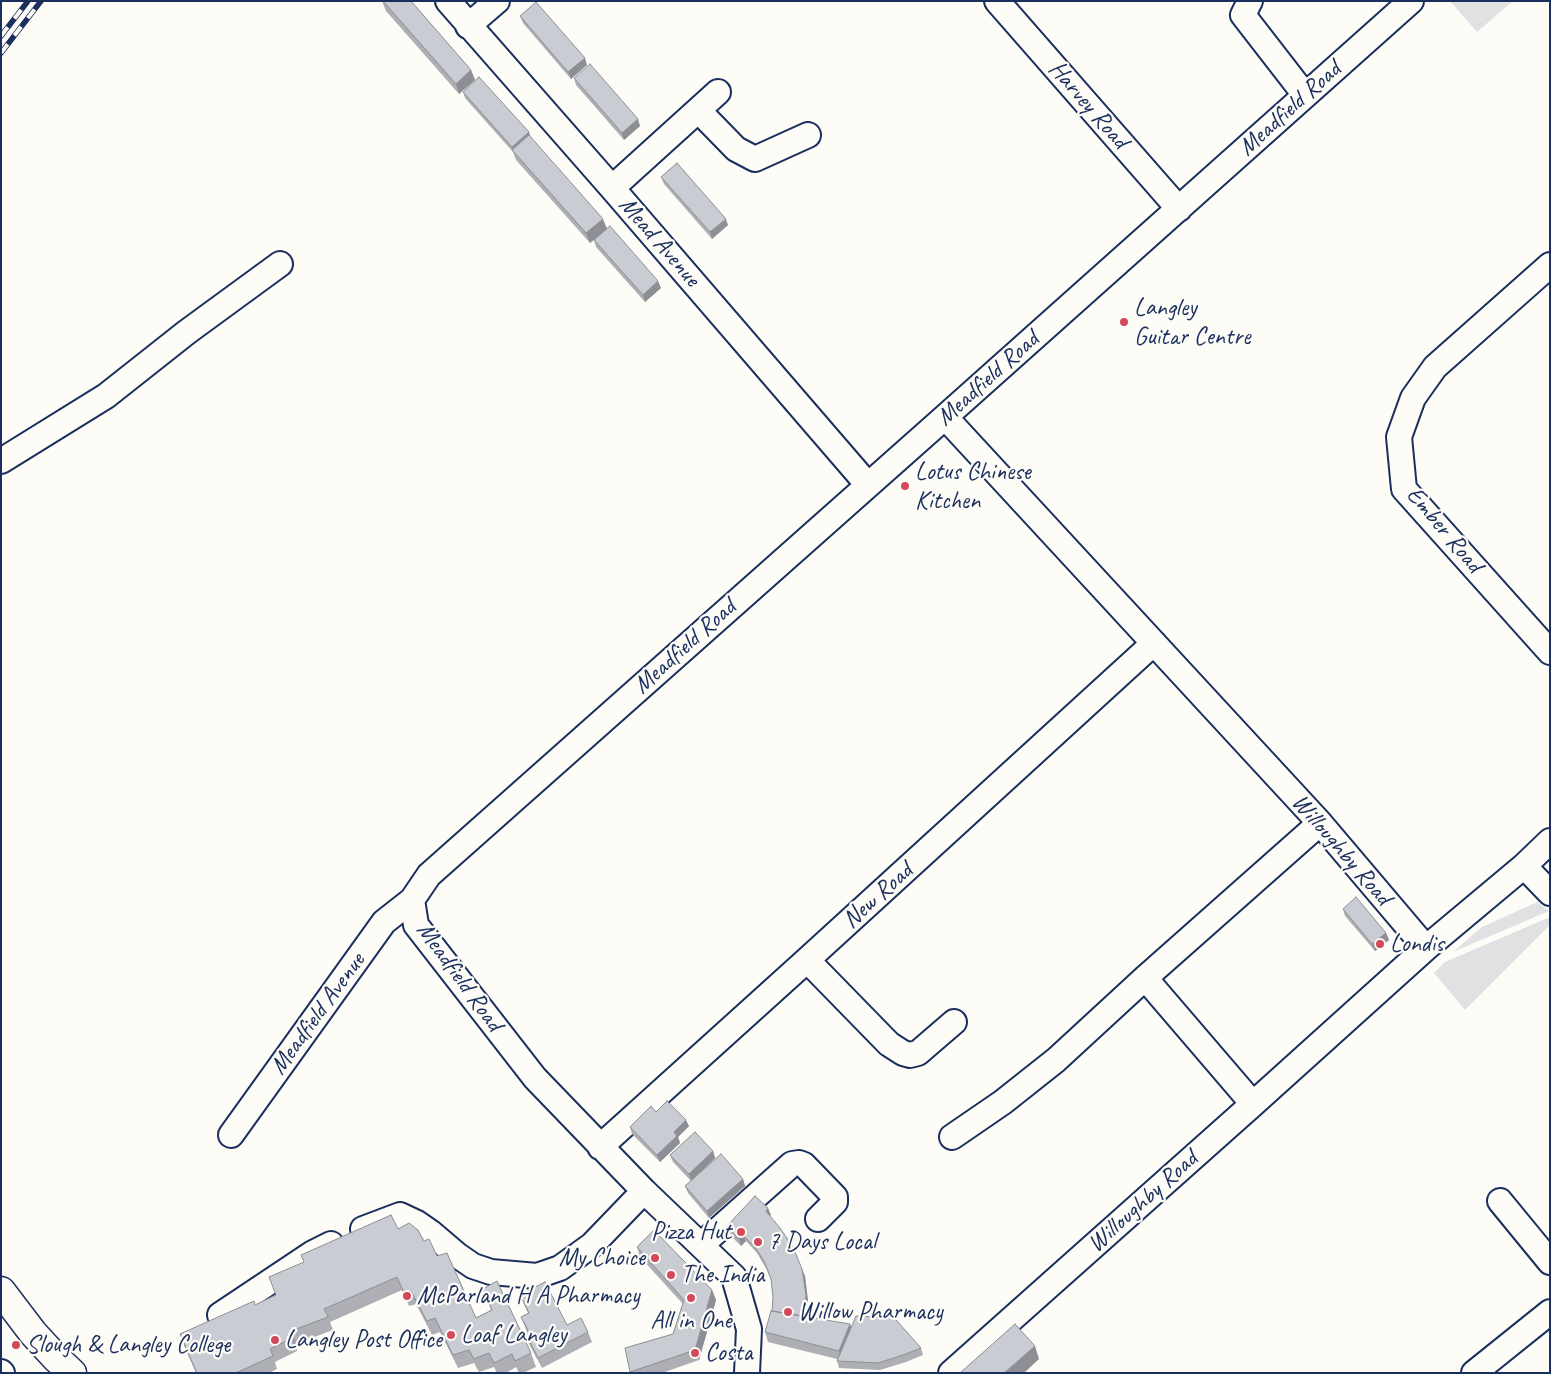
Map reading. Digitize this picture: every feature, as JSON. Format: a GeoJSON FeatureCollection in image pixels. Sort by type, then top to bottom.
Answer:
{"type":"FeatureCollection","features":[{"type":"Feature","properties":{"kind":"main road"},"geometry":{"type":"LineString","coordinates":[[2,1295],[33,1333],[72,1373]]}},
{"type":"Feature","properties":{"kind":"street","name":"Mead Avenue"},"geometry":{"type":"LineString","coordinates":[[448,1],[868,485]]}},
{"type":"Feature","properties":{"kind":"street"},"geometry":{"type":"LineString","coordinates":[[468,26],[497,1]]}},
{"type":"Feature","properties":{"kind":"street","name":"Harvey Road"},"geometry":{"type":"LineString","coordinates":[[997,1],[1179,209]]}},
{"type":"Feature","properties":{"kind":"street"},"geometry":{"type":"LineString","coordinates":[[1250,1],[1243,15],[1305,95]]}},
{"type":"Feature","properties":{"kind":"street","name":"Meadfield Road"},"geometry":{"type":"LineString","coordinates":[[747,1373],[748,1329],[734,1277],[600,1147],[535,1078],[416,925],[412,900],[429,875],[1411,1]]}},
{"type":"Feature","properties":{"kind":"street"},"geometry":{"type":"LineString","coordinates":[[612,188],[718,92]]}},
{"type":"Feature","properties":{"kind":"street"},"geometry":{"type":"LineString","coordinates":[[698,110],[736,149],[755,159],[808,135]]}},
{"type":"Feature","properties":{"kind":"street"},"geometry":{"type":"LineString","coordinates":[[1,461],[106,396],[187,332],[280,264]]}},
{"type":"Feature","properties":{"kind":"street","name":"Ember Road"},"geometry":{"type":"LineString","coordinates":[[1550,265],[1435,367],[1414,398],[1399,438],[1404,489],[1550,652]]}},
{"type":"Feature","properties":{"kind":"street","name":"Willoughby Road"},"geometry":{"type":"LineString","coordinates":[[945,417],[1320,823],[1426,948],[951,1373]]}},
{"type":"Feature","properties":{"kind":"street","name":"New Road"},"geometry":{"type":"LineString","coordinates":[[600,1147],[1154,643]]}},
{"type":"Feature","properties":{"kind":"street"},"geometry":{"type":"LineString","coordinates":[[952,1137],[1003,1102],[1056,1060],[1145,978],[1320,823]]}},
{"type":"Feature","properties":{"kind":"street"},"geometry":{"type":"LineString","coordinates":[[1426,948],[1524,866],[1550,841]]}},
{"type":"Feature","properties":{"kind":"street"},"geometry":{"type":"LineString","coordinates":[[1524,866],[1550,893]]}},
{"type":"Feature","properties":{"kind":"street","name":"Meadfield Avenue"},"geometry":{"type":"LineString","coordinates":[[231,1135],[384,922],[412,900]]}},
{"type":"Feature","properties":{"kind":"street"},"geometry":{"type":"LineString","coordinates":[[807,960],[889,1044],[903,1053],[910,1055],[918,1053],[954,1022]]}},
{"type":"Feature","properties":{"kind":"street"},"geometry":{"type":"LineString","coordinates":[[1145,978],[1253,1104]]}},
{"type":"Feature","properties":{"kind":"street"},"geometry":{"type":"LineString","coordinates":[[701,1245],[792,1164],[804,1164],[835,1196],[835,1202],[818,1219]]}},
{"type":"Feature","properties":{"kind":"street"},"geometry":{"type":"LineString","coordinates":[[220,1315],[313,1253],[357,1231],[400,1215],[430,1232],[473,1266],[491,1272],[537,1276],[560,1268],[592,1245],[644,1191]]}},
{"type":"Feature","properties":{"kind":"street"},"geometry":{"type":"LineString","coordinates":[[1500,1201],[1550,1262]]}},
{"type":"Feature","properties":{"kind":"street"},"geometry":{"type":"LineString","coordinates":[[1474,1373],[1550,1312]]}},
{"type":"Feature","properties":{"kind":"shaded area"},"geometry":{"type":"Polygon","coordinates":[[[1450,1],[1513,1],[1477,32],[1450,1]]]}},
{"type":"Feature","properties":{"kind":"shaded area"},"geometry":{"type":"Polygon","coordinates":[[[1537,902],[1549,911],[1453,952],[1482,927],[1537,902]]]}},
{"type":"Feature","properties":{"kind":"shaded area"},"geometry":{"type":"Polygon","coordinates":[[[1550,917],[1550,925],[1465,1010],[1434,973],[1445,962],[1550,917]]]}},
{"type":"Feature","properties":{"kind":"building"},"geometry":{"type":"Polygon","coordinates":[[[383,1],[411,1],[471,70],[456,84],[383,1]]]}},
{"type":"Feature","properties":{"kind":"building"},"geometry":{"type":"Polygon","coordinates":[[[536,2],[585,58],[568,72],[520,16],[536,2]]]}},
{"type":"Feature","properties":{"kind":"building"},"geometry":{"type":"Polygon","coordinates":[[[590,64],[638,119],[622,133],[574,78],[590,64]]]}},
{"type":"Feature","properties":{"kind":"building"},"geometry":{"type":"Polygon","coordinates":[[[479,77],[529,132],[512,147],[463,92],[479,77]]]}},
{"type":"Feature","properties":{"kind":"building"},"geometry":{"type":"Polygon","coordinates":[[[529,135],[603,219],[586,233],[512,150],[529,135]]]}},
{"type":"Feature","properties":{"kind":"building"},"geometry":{"type":"Polygon","coordinates":[[[677,163],[726,219],[710,232],[661,177],[677,163]]]}},
{"type":"Feature","properties":{"kind":"building"},"geometry":{"type":"Polygon","coordinates":[[[610,226],[658,281],[643,295],[594,240],[610,226]]]}},
{"type":"Feature","properties":{"kind":"building"},"geometry":{"type":"Polygon","coordinates":[[[1356,897],[1386,933],[1372,944],[1343,909],[1356,897]]]}},
{"type":"Feature","properties":{"kind":"building"},"geometry":{"type":"Polygon","coordinates":[[[667,1101],[686,1120],[674,1132],[677,1136],[657,1155],[630,1127],[651,1106],[656,1112],[667,1101]]]}},
{"type":"Feature","properties":{"kind":"building"},"geometry":{"type":"Polygon","coordinates":[[[695,1132],[713,1151],[689,1174],[670,1155],[695,1132]]]}},
{"type":"Feature","properties":{"kind":"building"},"geometry":{"type":"Polygon","coordinates":[[[721,1154],[743,1179],[707,1211],[685,1186],[721,1154]]]}},
{"type":"Feature","properties":{"kind":"building"},"geometry":{"type":"Polygon","coordinates":[[[755,1196],[768,1208],[766,1211],[793,1247],[802,1269],[806,1295],[803,1316],[772,1311],[771,1279],[765,1263],[755,1247],[743,1235],[739,1239],[726,1227],[755,1196]]]}},
{"type":"Feature","properties":{"kind":"building"},"geometry":{"type":"Polygon","coordinates":[[[391,1215],[398,1229],[409,1223],[418,1230],[424,1241],[429,1239],[437,1256],[447,1253],[476,1318],[492,1310],[483,1289],[497,1281],[531,1353],[515,1361],[512,1354],[494,1363],[489,1353],[474,1359],[469,1350],[453,1355],[435,1318],[427,1321],[411,1291],[404,1293],[397,1277],[324,1309],[328,1317],[291,1331],[292,1338],[270,1349],[273,1356],[236,1373],[197,1373],[180,1334],[254,1301],[255,1305],[276,1295],[269,1277],[304,1262],[301,1255],[391,1215]]]}},
{"type":"Feature","properties":{"kind":"building"},"geometry":{"type":"Polygon","coordinates":[[[654,1230],[712,1290],[695,1350],[630,1372],[625,1348],[673,1334],[684,1300],[637,1247],[654,1230]]]}},
{"type":"Feature","properties":{"kind":"building"},"geometry":{"type":"Polygon","coordinates":[[[545,1282],[567,1325],[581,1318],[588,1332],[538,1358],[526,1334],[528,1330],[521,1317],[529,1313],[520,1295],[545,1282]]]}},
{"type":"Feature","properties":{"kind":"building"},"geometry":{"type":"Polygon","coordinates":[[[771,1311],[850,1324],[839,1351],[765,1332],[771,1311]]]}},
{"type":"Feature","properties":{"kind":"building"},"geometry":{"type":"Polygon","coordinates":[[[889,1312],[921,1348],[878,1363],[837,1361],[856,1316],[880,1317],[889,1312]]]}},
{"type":"Feature","properties":{"kind":"building"},"geometry":{"type":"Polygon","coordinates":[[[1015,1324],[1035,1346],[1004,1373],[960,1373],[1015,1324]]]}},
{"type":"Feature","properties":{"kind":"railway"},"geometry":{"type":"LineString","coordinates":[[1,36],[28,1]]}},
{"type":"Feature","properties":{"kind":"railway"},"geometry":{"type":"LineString","coordinates":[[1,53],[41,1]]}},
{"type":"Feature","properties":{"kind":"place","name":"Langley Guitar Centre"},"geometry":{"type":"Point","coordinates":[1124,322]}},
{"type":"Feature","properties":{"kind":"place","name":"Lotus Chinese Kitchen"},"geometry":{"type":"Point","coordinates":[905,486]}},
{"type":"Feature","properties":{"kind":"place","name":"Londis"},"geometry":{"type":"Point","coordinates":[1380,944]}},
{"type":"Feature","properties":{"kind":"place","name":"Pizza Hut"},"geometry":{"type":"Point","coordinates":[741,1232]}},
{"type":"Feature","properties":{"kind":"place","name":"7 Days Local"},"geometry":{"type":"Point","coordinates":[758,1242]}},
{"type":"Feature","properties":{"kind":"place","name":"My Choice"},"geometry":{"type":"Point","coordinates":[655,1258]}},
{"type":"Feature","properties":{"kind":"place","name":"The India"},"geometry":{"type":"Point","coordinates":[671,1275]}},
{"type":"Feature","properties":{"kind":"place","name":"McParland H A Pharmacy"},"geometry":{"type":"Point","coordinates":[407,1296]}},
{"type":"Feature","properties":{"kind":"place","name":"All in One"},"geometry":{"type":"Point","coordinates":[691,1298]}},
{"type":"Feature","properties":{"kind":"place","name":"Willow Pharmacy"},"geometry":{"type":"Point","coordinates":[788,1312]}},
{"type":"Feature","properties":{"kind":"place","name":"Loaf Langley"},"geometry":{"type":"Point","coordinates":[451,1335]}},
{"type":"Feature","properties":{"kind":"place","name":"Langley Post Office"},"geometry":{"type":"Point","coordinates":[275,1340]}},
{"type":"Feature","properties":{"kind":"place","name":"Slough & Langley College"},"geometry":{"type":"Point","coordinates":[16,1345]}},
{"type":"Feature","properties":{"kind":"place","name":"Costa"},"geometry":{"type":"Point","coordinates":[695,1353]}}]}
